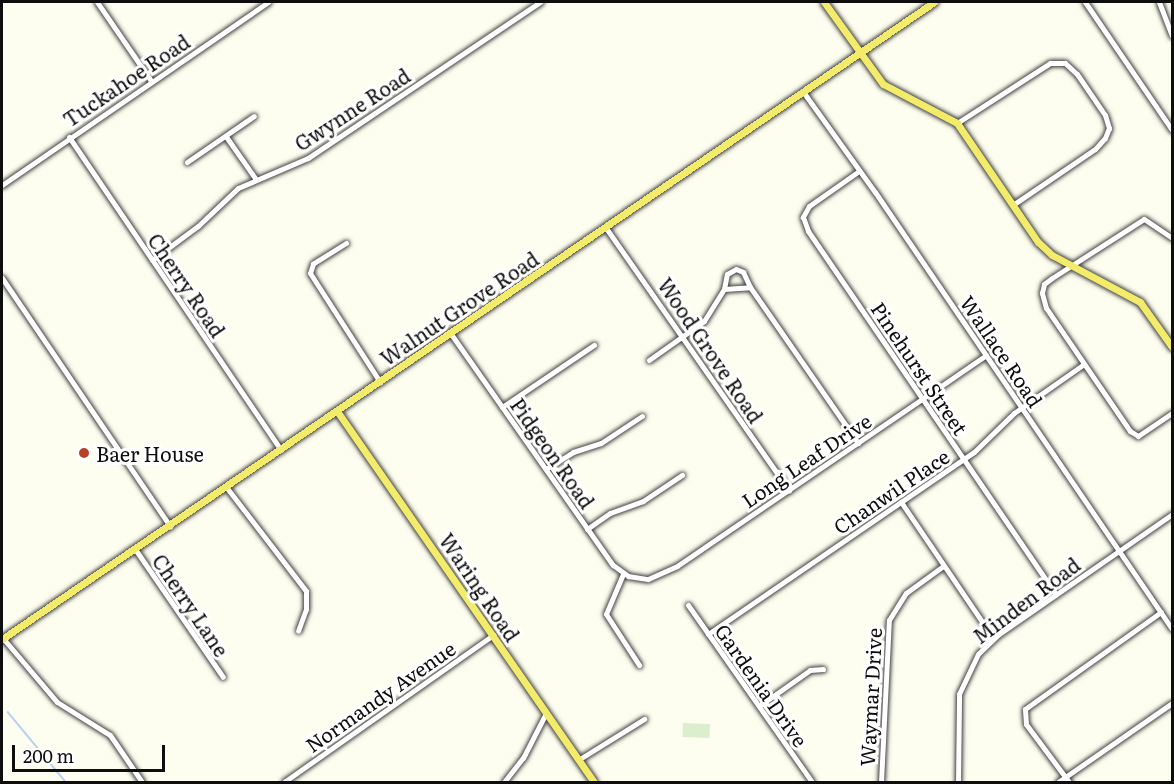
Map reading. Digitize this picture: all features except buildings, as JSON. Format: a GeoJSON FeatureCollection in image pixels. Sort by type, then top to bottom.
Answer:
{"type":"FeatureCollection","features":[{"type":"Feature","properties":{"kind":"main road"},"geometry":{"type":"LineString","coordinates":[[824,2],[883,84],[897,95],[957,123],[1038,242],[1070,266],[1140,302],[1173,346]]}},
{"type":"Feature","properties":{"kind":"main road","name":"Walnut Grove Road"},"geometry":{"type":"LineString","coordinates":[[2,638],[227,488],[934,2]]}},
{"type":"Feature","properties":{"kind":"main road","name":"Waring Road"},"geometry":{"type":"LineString","coordinates":[[337,411],[594,783]]}},
{"type":"Feature","properties":{"kind":"street"},"geometry":{"type":"LineString","coordinates":[[97,2],[151,81]]}},
{"type":"Feature","properties":{"kind":"street","name":"Tuckahoe Road"},"geometry":{"type":"LineString","coordinates":[[2,185],[268,2]]}},
{"type":"Feature","properties":{"kind":"street","name":"Gwynne Road"},"geometry":{"type":"LineString","coordinates":[[152,260],[255,178],[308,159],[540,2]]}},
{"type":"Feature","properties":{"kind":"street"},"geometry":{"type":"LineString","coordinates":[[1085,2],[1173,130]]}},
{"type":"Feature","properties":{"kind":"street"},"geometry":{"type":"LineString","coordinates":[[1159,2],[1173,36]]}},
{"type":"Feature","properties":{"kind":"street"},"geometry":{"type":"LineString","coordinates":[[957,123],[1050,63],[1065,63],[1088,90],[1109,128],[1095,150],[1014,204]]}},
{"type":"Feature","properties":{"kind":"street","name":"Wallace Road"},"geometry":{"type":"LineString","coordinates":[[804,93],[1173,629]]}},
{"type":"Feature","properties":{"kind":"street"},"geometry":{"type":"LineString","coordinates":[[187,162],[227,138],[254,116]]}},
{"type":"Feature","properties":{"kind":"street","name":"Cherry Road"},"geometry":{"type":"LineString","coordinates":[[69,137],[281,450]]}},
{"type":"Feature","properties":{"kind":"street"},"geometry":{"type":"LineString","coordinates":[[227,138],[255,178]]}},
{"type":"Feature","properties":{"kind":"street","name":"Pinehurst Street"},"geometry":{"type":"LineString","coordinates":[[859,171],[809,206],[803,217],[808,231],[1056,594]]}},
{"type":"Feature","properties":{"kind":"street"},"geometry":{"type":"LineString","coordinates":[[1173,238],[1144,219],[1044,284],[1043,301],[1137,439],[1173,413]]}},
{"type":"Feature","properties":{"kind":"street","name":"Wood Grove Road"},"geometry":{"type":"LineString","coordinates":[[606,228],[684,336],[789,490]]}},
{"type":"Feature","properties":{"kind":"street"},"geometry":{"type":"LineString","coordinates":[[346,243],[313,264],[310,273],[380,382]]}},
{"type":"Feature","properties":{"kind":"street"},"geometry":{"type":"LineString","coordinates":[[650,360],[709,316],[724,289],[727,274],[736,269],[743,272],[750,288],[858,443]]}},
{"type":"Feature","properties":{"kind":"street"},"geometry":{"type":"LineString","coordinates":[[2,278],[170,526]]}},
{"type":"Feature","properties":{"kind":"street"},"geometry":{"type":"LineString","coordinates":[[724,289],[750,288]]}},
{"type":"Feature","properties":{"kind":"street","name":"Pidgeon Road"},"geometry":{"type":"LineString","coordinates":[[451,334],[587,529],[623,574]]}},
{"type":"Feature","properties":{"kind":"street"},"geometry":{"type":"LineString","coordinates":[[502,407],[594,345]]}},
{"type":"Feature","properties":{"kind":"street","name":"Long Leaf Drive"},"geometry":{"type":"LineString","coordinates":[[623,574],[639,579],[654,578],[669,571],[986,355]]}},
{"type":"Feature","properties":{"kind":"street","name":"Chanwil Place"},"geometry":{"type":"LineString","coordinates":[[708,634],[964,459],[1022,407],[1084,364]]}},
{"type":"Feature","properties":{"kind":"street"},"geometry":{"type":"LineString","coordinates":[[546,469],[573,452],[601,442],[642,416]]}},
{"type":"Feature","properties":{"kind":"street"},"geometry":{"type":"LineString","coordinates":[[587,529],[610,513],[643,501],[682,475]]}},
{"type":"Feature","properties":{"kind":"street"},"geometry":{"type":"LineString","coordinates":[[227,488],[306,591],[306,609],[298,631]]}},
{"type":"Feature","properties":{"kind":"street"},"geometry":{"type":"LineString","coordinates":[[900,502],[993,638]]}},
{"type":"Feature","properties":{"kind":"street","name":"Minden Road"},"geometry":{"type":"LineString","coordinates":[[958,783],[961,689],[972,661],[993,638],[1173,514]]}},
{"type":"Feature","properties":{"kind":"street","name":"Cherry Lane"},"geometry":{"type":"LineString","coordinates":[[135,549],[223,677]]}},
{"type":"Feature","properties":{"kind":"street","name":"Waymar Drive"},"geometry":{"type":"LineString","coordinates":[[881,783],[889,620],[906,592],[943,566]]}},
{"type":"Feature","properties":{"kind":"street"},"geometry":{"type":"LineString","coordinates":[[623,574],[606,614],[639,665]]}},
{"type":"Feature","properties":{"kind":"street","name":"Gardenia Drive"},"geometry":{"type":"LineString","coordinates":[[688,605],[812,783]]}},
{"type":"Feature","properties":{"kind":"street"},"geometry":{"type":"LineString","coordinates":[[1068,780],[1026,724],[1023,714],[1031,701],[1161,612]]}},
{"type":"Feature","properties":{"kind":"street","name":"Normandy Avenue"},"geometry":{"type":"LineString","coordinates":[[284,783],[493,635]]}},
{"type":"Feature","properties":{"kind":"street"},"geometry":{"type":"LineString","coordinates":[[2,638],[57,702],[110,735],[142,783]]}},
{"type":"Feature","properties":{"kind":"street"},"geometry":{"type":"LineString","coordinates":[[759,706],[810,670],[823,669]]}},
{"type":"Feature","properties":{"kind":"street"},"geometry":{"type":"LineString","coordinates":[[1058,783],[1068,780],[1173,703]]}},
{"type":"Feature","properties":{"kind":"street"},"geometry":{"type":"LineString","coordinates":[[504,783],[523,758],[546,713]]}},
{"type":"Feature","properties":{"kind":"street"},"geometry":{"type":"LineString","coordinates":[[579,760],[644,720]]}},
{"type":"Feature","properties":{"kind":"green space"},"geometry":{"type":"Polygon","coordinates":[[[683,723],[710,724],[709,738],[683,737],[683,723]]]}},
{"type":"Feature","properties":{"kind":"waterway"},"geometry":{"type":"LineString","coordinates":[[8,712],[66,782]]}},
{"type":"Feature","properties":{"kind":"place","name":"Baer House"},"geometry":{"type":"Point","coordinates":[84,453]}}]}
